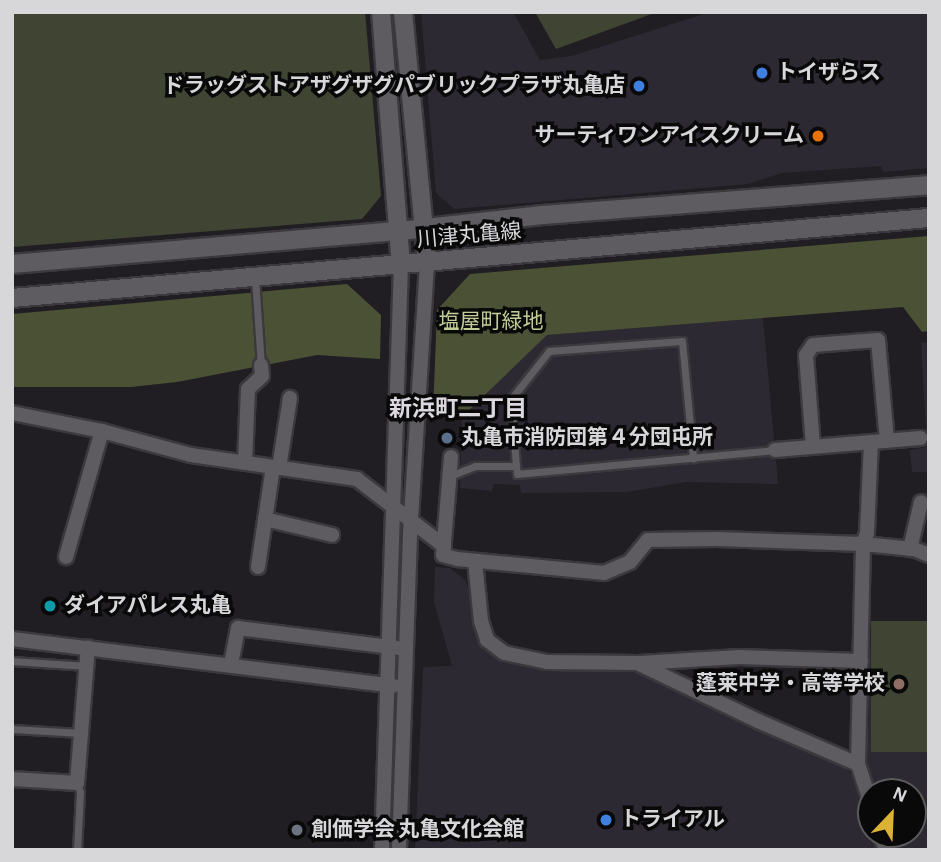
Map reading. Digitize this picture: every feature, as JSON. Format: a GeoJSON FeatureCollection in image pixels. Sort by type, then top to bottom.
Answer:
{"type":"FeatureCollection","features":[{"type":"Feature","properties":{"kind":"main road"},"geometry":{"type":"LineString","coordinates":[[381,12],[401,264]]}},
{"type":"Feature","properties":{"kind":"main road"},"geometry":{"type":"LineString","coordinates":[[403,12],[427,262]]}},
{"type":"Feature","properties":{"kind":"main road","name":"川津丸亀線"},"geometry":{"type":"LineString","coordinates":[[12,264],[929,185]]}},
{"type":"Feature","properties":{"kind":"main road","name":"川津丸亀線"},"geometry":{"type":"LineString","coordinates":[[12,298],[929,218]]}},
{"type":"Feature","properties":{"kind":"street"},"geometry":{"type":"LineString","coordinates":[[399,850],[411,519],[427,262]]}},
{"type":"Feature","properties":{"kind":"street"},"geometry":{"type":"LineString","coordinates":[[382,850],[401,264]]}},
{"type":"Feature","properties":{"kind":"street"},"geometry":{"type":"LineString","coordinates":[[813,446],[806,355],[813,345],[878,340],[887,441]]}},
{"type":"Feature","properties":{"kind":"street"},"geometry":{"type":"LineString","coordinates":[[245,463],[248,389],[261,376],[261,365]]}},
{"type":"Feature","properties":{"kind":"street"},"geometry":{"type":"LineString","coordinates":[[258,567],[290,398]]}},
{"type":"Feature","properties":{"kind":"street"},"geometry":{"type":"LineString","coordinates":[[12,413],[102,431],[191,455],[357,479],[444,546]]}},
{"type":"Feature","properties":{"kind":"street"},"geometry":{"type":"LineString","coordinates":[[66,557],[78,506],[102,431]]}},
{"type":"Feature","properties":{"kind":"street"},"geometry":{"type":"LineString","coordinates":[[775,450],[921,438]]}},
{"type":"Feature","properties":{"kind":"street"},"geometry":{"type":"LineString","coordinates":[[863,778],[858,764],[863,544],[867,533],[871,442]]}},
{"type":"Feature","properties":{"kind":"street"},"geometry":{"type":"LineString","coordinates":[[451,457],[443,555],[475,561],[604,573],[630,562],[648,540],[863,544],[910,549],[929,555]]}},
{"type":"Feature","properties":{"kind":"street"},"geometry":{"type":"LineString","coordinates":[[910,549],[921,502]]}},
{"type":"Feature","properties":{"kind":"street"},"geometry":{"type":"LineString","coordinates":[[265,519],[332,535]]}},
{"type":"Feature","properties":{"kind":"street"},"geometry":{"type":"LineString","coordinates":[[475,561],[481,621],[487,640],[504,653],[547,662],[637,663],[739,657],[861,661]]}},
{"type":"Feature","properties":{"kind":"street"},"geometry":{"type":"LineString","coordinates":[[231,664],[238,628],[407,649]]}},
{"type":"Feature","properties":{"kind":"street"},"geometry":{"type":"LineString","coordinates":[[12,639],[405,687]]}},
{"type":"Feature","properties":{"kind":"street"},"geometry":{"type":"LineString","coordinates":[[12,779],[77,783],[88,647]]}},
{"type":"Feature","properties":{"kind":"street"},"geometry":{"type":"LineString","coordinates":[[637,663],[790,736],[858,764]]}},
{"type":"Feature","properties":{"kind":"lane"},"geometry":{"type":"LineString","coordinates":[[255,277],[261,365]]}},
{"type":"Feature","properties":{"kind":"lane"},"geometry":{"type":"LineString","coordinates":[[693,458],[682,341],[549,351],[511,399],[517,474],[693,458],[775,450]]}},
{"type":"Feature","properties":{"kind":"lane"},"geometry":{"type":"LineString","coordinates":[[449,477],[459,470],[475,466],[516,466]]}},
{"type":"Feature","properties":{"kind":"lane"},"geometry":{"type":"LineString","coordinates":[[12,661],[87,666]]}},
{"type":"Feature","properties":{"kind":"lane"},"geometry":{"type":"LineString","coordinates":[[12,729],[81,733]]}},
{"type":"Feature","properties":{"kind":"lane"},"geometry":{"type":"LineString","coordinates":[[76,850],[80,792],[77,783]]}},
{"type":"Feature","properties":{"kind":"shaded area"},"geometry":{"type":"Polygon","coordinates":[[[421,12],[513,12],[540,60],[572,56],[710,12],[929,12],[929,168],[883,172],[881,166],[782,173],[748,184],[454,209],[436,193],[421,12]]]}},
{"type":"Feature","properties":{"kind":"shaded area"},"geometry":{"type":"Polygon","coordinates":[[[763,318],[778,484],[686,482],[627,492],[521,493],[520,485],[494,484],[492,491],[460,488],[462,417],[546,335],[763,318]]]}},
{"type":"Feature","properties":{"kind":"shaded area"},"geometry":{"type":"Polygon","coordinates":[[[929,342],[929,479],[927,472],[912,472],[910,450],[927,447],[921,343],[929,342]]]}},
{"type":"Feature","properties":{"kind":"shaded area"},"geometry":{"type":"Polygon","coordinates":[[[435,567],[450,568],[466,581],[483,646],[508,662],[630,669],[843,765],[852,775],[857,791],[857,848],[876,850],[415,850],[423,667],[452,666],[434,602],[435,567]]]}},
{"type":"Feature","properties":{"kind":"shaded area","name":"蓬莱中学・高等学校"},"geometry":{"type":"Polygon","coordinates":[[[929,621],[929,850],[896,848],[927,848],[927,778],[872,778],[867,764],[871,623],[929,621]]]}},
{"type":"Feature","properties":{"kind":"green space"},"geometry":{"type":"Polygon","coordinates":[[[12,12],[365,12],[381,196],[362,219],[12,247],[12,12]]]}},
{"type":"Feature","properties":{"kind":"green space"},"geometry":{"type":"Polygon","coordinates":[[[535,12],[657,12],[556,49],[535,12]]]}},
{"type":"Feature","properties":{"kind":"green space","name":"塩屋町緑地"},"geometry":{"type":"Polygon","coordinates":[[[929,236],[929,331],[922,332],[903,307],[547,335],[462,417],[433,414],[437,310],[470,274],[929,236]]]}},
{"type":"Feature","properties":{"kind":"green space","name":"塩屋町緑地"},"geometry":{"type":"Polygon","coordinates":[[[347,284],[381,315],[380,359],[317,355],[177,382],[131,387],[12,387],[12,314],[347,284]]]}},
{"type":"Feature","properties":{"kind":"green space","name":"蓬莱中学・高等学校"},"geometry":{"type":"Polygon","coordinates":[[[871,621],[929,621],[929,752],[871,752],[871,621]]]}},
{"type":"Feature","properties":{"kind":"place","name":"トイザらス"},"geometry":{"type":"Point","coordinates":[762,73]}},
{"type":"Feature","properties":{"kind":"place","name":"ドラッグストアザグザグパブリックプラザ丸亀店"},"geometry":{"type":"Point","coordinates":[639,86]}},
{"type":"Feature","properties":{"kind":"place","name":"サーティワンアイスクリーム"},"geometry":{"type":"Point","coordinates":[818,136]}},
{"type":"Feature","properties":{"kind":"place","name":"丸亀市消防団第４分団屯所"},"geometry":{"type":"Point","coordinates":[447,438]}},
{"type":"Feature","properties":{"kind":"place","name":"ダイアパレス丸亀"},"geometry":{"type":"Point","coordinates":[50,606]}},
{"type":"Feature","properties":{"kind":"place","name":"蓬莱中学・高等学校"},"geometry":{"type":"Point","coordinates":[899,684]}},
{"type":"Feature","properties":{"kind":"place","name":"トライアル"},"geometry":{"type":"Point","coordinates":[606,820]}},
{"type":"Feature","properties":{"kind":"place","name":"創価学会 丸亀文化会館"},"geometry":{"type":"Point","coordinates":[297,830]}},
{"type":"Feature","properties":{"kind":"district","name":"新浜町二丁目"},"geometry":{"type":"Point","coordinates":[458,410]}}]}
